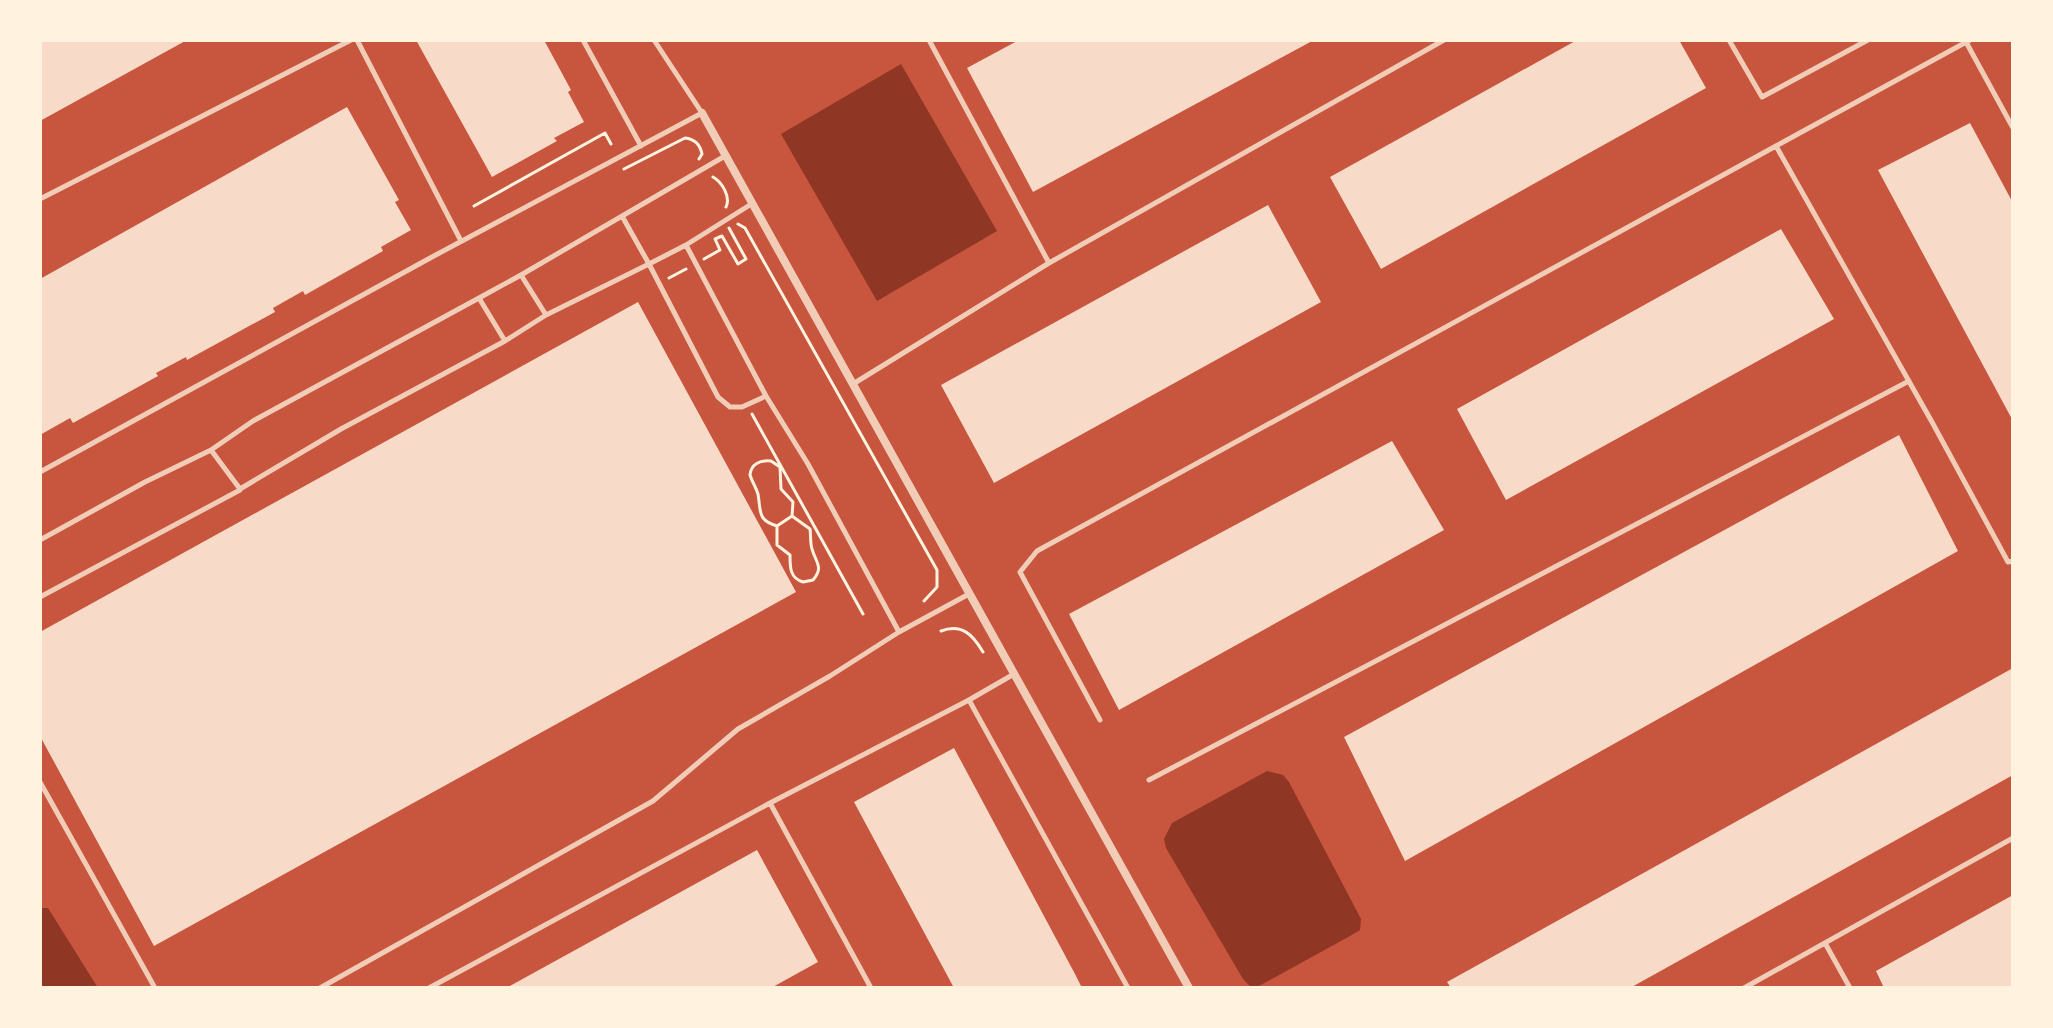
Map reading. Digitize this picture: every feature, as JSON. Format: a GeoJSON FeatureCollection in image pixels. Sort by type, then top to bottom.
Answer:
{"type":"FeatureCollection","features":[{"type":"Feature","properties":{"kind":"street"},"geometry":{"type":"LineString","coordinates":[[702,113],[1189,988]]}},
{"type":"Feature","properties":{"kind":"lane"},"geometry":{"type":"LineString","coordinates":[[40,199],[354,40],[461,241]]}},
{"type":"Feature","properties":{"kind":"lane"},"geometry":{"type":"LineString","coordinates":[[583,40],[641,146]]}},
{"type":"Feature","properties":{"kind":"lane"},"geometry":{"type":"LineString","coordinates":[[40,472],[702,113],[654,40]]}},
{"type":"Feature","properties":{"kind":"lane"},"geometry":{"type":"LineString","coordinates":[[929,40],[1049,263]]}},
{"type":"Feature","properties":{"kind":"lane"},"geometry":{"type":"LineString","coordinates":[[853,384],[1049,263],[1444,40]]}},
{"type":"Feature","properties":{"kind":"lane"},"geometry":{"type":"LineString","coordinates":[[1729,40],[1762,97],[1868,40]]}},
{"type":"Feature","properties":{"kind":"lane"},"geometry":{"type":"LineString","coordinates":[[1100,720],[1020,572],[1037,551],[1968,41],[2013,128]]}},
{"type":"Feature","properties":{"kind":"lane"},"geometry":{"type":"LineString","coordinates":[[1776,146],[2008,562],[2013,561]]}},
{"type":"Feature","properties":{"kind":"lane"},"geometry":{"type":"LineString","coordinates":[[40,540],[145,482],[211,450],[253,421],[521,275],[726,155]]}},
{"type":"Feature","properties":{"kind":"lane"},"geometry":{"type":"LineString","coordinates":[[40,597],[240,489],[546,315],[686,245],[753,203]]}},
{"type":"Feature","properties":{"kind":"lane"},"geometry":{"type":"LineString","coordinates":[[622,216],[718,397],[730,407],[742,407],[766,396]]}},
{"type":"Feature","properties":{"kind":"lane"},"geometry":{"type":"LineString","coordinates":[[686,245],[766,396],[808,464],[899,632]]}},
{"type":"Feature","properties":{"kind":"lane"},"geometry":{"type":"LineString","coordinates":[[521,275],[546,315]]}},
{"type":"Feature","properties":{"kind":"lane"},"geometry":{"type":"LineString","coordinates":[[479,298],[505,341]]}},
{"type":"Feature","properties":{"kind":"lane"},"geometry":{"type":"LineString","coordinates":[[1149,780],[1909,381]]}},
{"type":"Feature","properties":{"kind":"lane"},"geometry":{"type":"LineString","coordinates":[[211,450],[240,489]]}},
{"type":"Feature","properties":{"kind":"lane"},"geometry":{"type":"LineString","coordinates":[[320,988],[653,801],[738,729],[899,632],[970,594]]}},
{"type":"Feature","properties":{"kind":"lane"},"geometry":{"type":"LineString","coordinates":[[429,988],[1014,674]]}},
{"type":"Feature","properties":{"kind":"lane"},"geometry":{"type":"LineString","coordinates":[[969,700],[1128,988]]}},
{"type":"Feature","properties":{"kind":"lane"},"geometry":{"type":"LineString","coordinates":[[40,782],[155,988]]}},
{"type":"Feature","properties":{"kind":"lane"},"geometry":{"type":"LineString","coordinates":[[770,803],[871,988]]}},
{"type":"Feature","properties":{"kind":"lane"},"geometry":{"type":"LineString","coordinates":[[1744,988],[2013,838]]}},
{"type":"Feature","properties":{"kind":"lane"},"geometry":{"type":"LineString","coordinates":[[1825,943],[1850,988]]}},
{"type":"Feature","properties":{"kind":"path"},"geometry":{"type":"LineString","coordinates":[[474,206],[605,133],[611,144]]}},
{"type":"Feature","properties":{"kind":"path"},"geometry":{"type":"LineString","coordinates":[[624,169],[685,138],[694,140],[701,150],[700,158],[693,164]]}},
{"type":"Feature","properties":{"kind":"path"},"geometry":{"type":"LineString","coordinates":[[707,177],[719,180],[729,199],[727,206],[720,211]]}},
{"type":"Feature","properties":{"kind":"path"},"geometry":{"type":"LineString","coordinates":[[704,259],[720,250],[715,239],[722,236],[738,264],[746,259],[729,227],[736,223],[745,228],[937,570],[937,587],[924,601]]}},
{"type":"Feature","properties":{"kind":"path"},"geometry":{"type":"LineString","coordinates":[[666,280],[686,269]]}},
{"type":"Feature","properties":{"kind":"path"},"geometry":{"type":"LineString","coordinates":[[752,414],[863,614]]}},
{"type":"Feature","properties":{"kind":"path"},"geometry":{"type":"LineString","coordinates":[[777,526],[768,523],[759,514],[758,493],[750,470],[760,462],[771,461],[780,467]]}},
{"type":"Feature","properties":{"kind":"path"},"geometry":{"type":"LineString","coordinates":[[780,467],[781,489],[793,502],[792,516]]}},
{"type":"Feature","properties":{"kind":"path"},"geometry":{"type":"LineString","coordinates":[[777,526],[792,516]]}},
{"type":"Feature","properties":{"kind":"path"},"geometry":{"type":"LineString","coordinates":[[777,526],[777,545],[790,555],[790,570],[794,576],[803,582],[813,580],[820,563],[812,549],[810,529],[792,516]]}},
{"type":"Feature","properties":{"kind":"path"},"geometry":{"type":"LineString","coordinates":[[941,631],[963,629],[976,639],[983,652]]}},
{"type":"Feature","properties":{"kind":"shaded area"},"geometry":{"type":"Polygon","coordinates":[[[901,64],[997,231],[877,301],[781,134],[901,64]]]}},
{"type":"Feature","properties":{"kind":"shaded area"},"geometry":{"type":"Polygon","coordinates":[[[1267,771],[1283,775],[1289,782],[1361,919],[1360,930],[1259,986],[1250,986],[1166,848],[1164,839],[1172,823],[1267,771]]]}},
{"type":"Feature","properties":{"kind":"shaded area"},"geometry":{"type":"Polygon","coordinates":[[[40,908],[48,908],[98,988],[40,988],[40,908]]]}},
{"type":"Feature","properties":{"kind":"building"},"geometry":{"type":"Polygon","coordinates":[[[40,40],[187,40],[40,121],[40,40]]]}},
{"type":"Feature","properties":{"kind":"building"},"geometry":{"type":"Polygon","coordinates":[[[416,40],[544,40],[584,122],[554,138],[557,141],[492,177],[416,40]]]}},
{"type":"Feature","properties":{"kind":"building"},"geometry":{"type":"Polygon","coordinates":[[[1019,40],[1314,40],[1033,192],[967,68],[1019,40]]]}},
{"type":"Feature","properties":{"kind":"building"},"geometry":{"type":"Polygon","coordinates":[[[1577,40],[1679,40],[1706,88],[1381,269],[1330,177],[1577,40]]]}},
{"type":"Feature","properties":{"kind":"building"},"geometry":{"type":"Polygon","coordinates":[[[347,107],[399,200],[395,202],[411,230],[381,247],[383,251],[305,295],[303,291],[273,308],[275,312],[187,360],[186,357],[156,373],[158,376],[73,423],[70,418],[40,435],[40,279],[347,107]]]}},
{"type":"Feature","properties":{"kind":"building"},"geometry":{"type":"Polygon","coordinates":[[[1970,123],[2013,203],[2013,421],[1878,170],[1970,123]]]}},
{"type":"Feature","properties":{"kind":"building"},"geometry":{"type":"Polygon","coordinates":[[[1268,205],[1321,302],[994,483],[941,385],[1268,205]]]}},
{"type":"Feature","properties":{"kind":"building"},"geometry":{"type":"Polygon","coordinates":[[[1781,229],[1834,319],[1506,500],[1457,409],[1781,229]]]}},
{"type":"Feature","properties":{"kind":"building"},"geometry":{"type":"Polygon","coordinates":[[[638,302],[796,592],[154,946],[40,736],[40,632],[638,302]]]}},
{"type":"Feature","properties":{"kind":"building"},"geometry":{"type":"Polygon","coordinates":[[[1899,435],[1958,551],[1405,861],[1344,737],[1899,435]]]}},
{"type":"Feature","properties":{"kind":"building"},"geometry":{"type":"Polygon","coordinates":[[[1392,441],[1444,530],[1119,710],[1069,614],[1392,441]]]}},
{"type":"Feature","properties":{"kind":"building"},"geometry":{"type":"Polygon","coordinates":[[[2013,668],[2013,775],[1630,988],[1451,988],[1447,982],[2013,668]]]}},
{"type":"Feature","properties":{"kind":"building"},"geometry":{"type":"Polygon","coordinates":[[[954,748],[1082,988],[954,988],[854,802],[954,748]]]}},
{"type":"Feature","properties":{"kind":"building"},"geometry":{"type":"Polygon","coordinates":[[[757,850],[818,962],[771,988],[506,988],[757,850]]]}},
{"type":"Feature","properties":{"kind":"building"},"geometry":{"type":"Polygon","coordinates":[[[2013,895],[2013,988],[1884,988],[1876,971],[2013,895]]]}}]}
